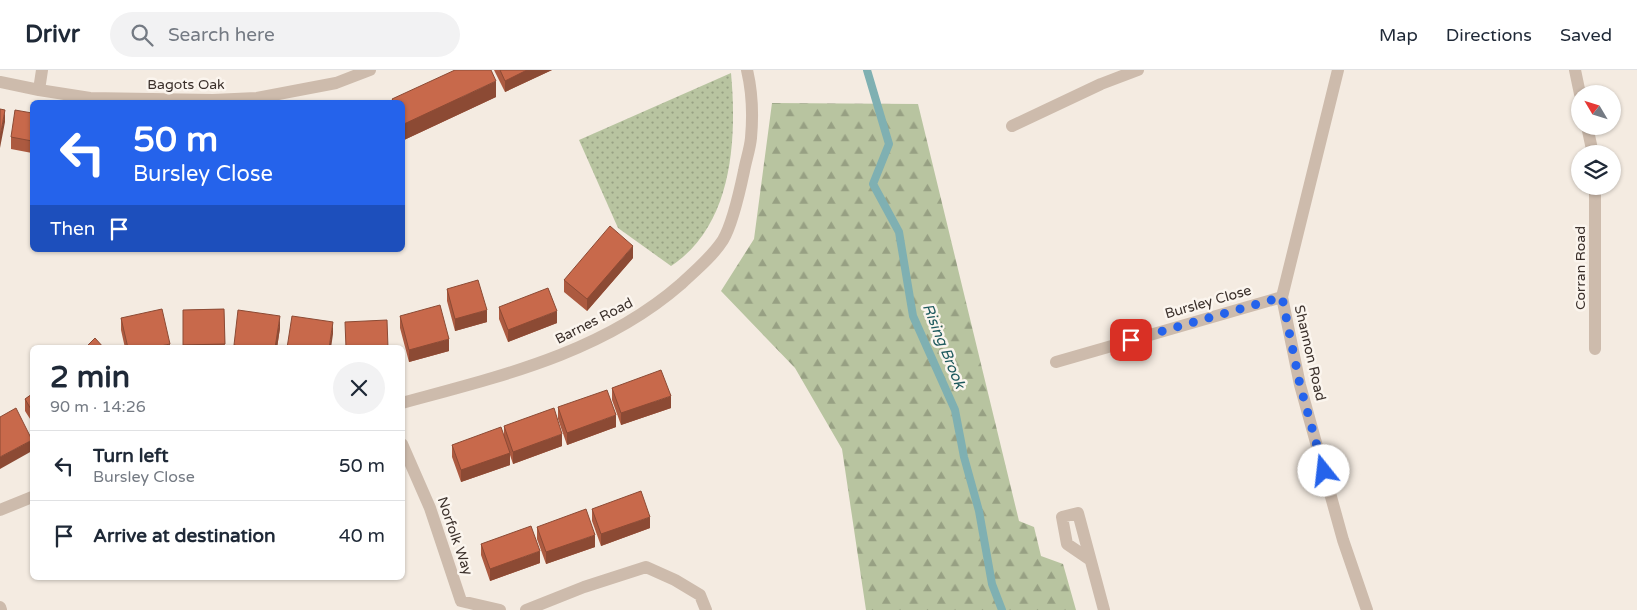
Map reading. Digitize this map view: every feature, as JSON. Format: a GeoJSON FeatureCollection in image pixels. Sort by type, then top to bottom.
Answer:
{"type":"FeatureCollection","features":[{"type":"Feature","properties":{"kind":"street"},"geometry":{"type":"LineString","coordinates":[[39,90],[42,70]]}},
{"type":"Feature","properties":{"kind":"street","name":"Bagots Oak"},"geometry":{"type":"LineString","coordinates":[[0,82],[90,98],[222,100],[257,98],[336,83],[370,70]]}},
{"type":"Feature","properties":{"kind":"street","name":"Barnes Road"},"geometry":{"type":"LineString","coordinates":[[405,402],[519,371],[568,352],[629,323],[667,296],[696,270],[715,251],[724,237],[740,190],[751,138],[748,70]]}},
{"type":"Feature","properties":{"kind":"street"},"geometry":{"type":"LineString","coordinates":[[1012,126],[1101,84],[1138,70]]}},
{"type":"Feature","properties":{"kind":"street","name":"Shannon Road"},"geometry":{"type":"LineString","coordinates":[[1338,70],[1282,297],[1300,385],[1343,540],[1367,610]]}},
{"type":"Feature","properties":{"kind":"street"},"geometry":{"type":"LineString","coordinates":[[1575,70],[1578,85]]}},
{"type":"Feature","properties":{"kind":"street","name":"Corran Road"},"geometry":{"type":"LineString","coordinates":[[1595,195],[1595,349]]}},
{"type":"Feature","properties":{"kind":"street","name":"Bursley Close"},"geometry":{"type":"LineString","coordinates":[[1056,362],[1282,297]]}},
{"type":"Feature","properties":{"kind":"street","name":"Norfolk Way"},"geometry":{"type":"LineString","coordinates":[[405,451],[430,508],[462,601],[500,610]]}},
{"type":"Feature","properties":{"kind":"street"},"geometry":{"type":"LineString","coordinates":[[0,510],[30,498]]}},
{"type":"Feature","properties":{"kind":"street"},"geometry":{"type":"LineString","coordinates":[[1089,559],[1104,610]]}},
{"type":"Feature","properties":{"kind":"street"},"geometry":{"type":"LineString","coordinates":[[526,610],[584,587],[646,567],[675,580],[700,596],[706,610]]}},
{"type":"Feature","properties":{"kind":"green space"},"geometry":{"type":"Polygon","coordinates":[[[731,73],[733,125],[731,152],[719,204],[707,228],[692,249],[671,266],[618,228],[579,140],[731,73]]]}},
{"type":"Feature","properties":{"kind":"green space"},"geometry":{"type":"Polygon","coordinates":[[[772,103],[918,104],[1019,521],[1034,527],[1041,556],[1063,564],[1076,610],[866,610],[842,449],[795,368],[721,291],[754,239],[772,103]]]}},
{"type":"Feature","properties":{"kind":"building"},"geometry":{"type":"Polygon","coordinates":[[[455,70],[491,70],[496,81],[405,124],[405,100],[392,99],[455,70]]]}},
{"type":"Feature","properties":{"kind":"building"},"geometry":{"type":"Polygon","coordinates":[[[500,70],[527,70],[505,81],[500,70]]]}},
{"type":"Feature","properties":{"kind":"building"},"geometry":{"type":"Polygon","coordinates":[[[0,109],[5,110],[0,137],[0,109]]]}},
{"type":"Feature","properties":{"kind":"building"},"geometry":{"type":"Polygon","coordinates":[[[15,110],[30,113],[30,141],[11,137],[15,110]]]}},
{"type":"Feature","properties":{"kind":"building"},"geometry":{"type":"Polygon","coordinates":[[[610,226],[633,246],[587,299],[564,280],[610,226]]]}},
{"type":"Feature","properties":{"kind":"building"},"geometry":{"type":"Polygon","coordinates":[[[478,280],[487,310],[455,319],[447,289],[478,280]]]}},
{"type":"Feature","properties":{"kind":"building"},"geometry":{"type":"Polygon","coordinates":[[[548,288],[557,311],[508,330],[499,307],[548,288]]]}},
{"type":"Feature","properties":{"kind":"building"},"geometry":{"type":"Polygon","coordinates":[[[440,305],[449,339],[409,350],[400,316],[440,305]]]}},
{"type":"Feature","properties":{"kind":"building"},"geometry":{"type":"Polygon","coordinates":[[[162,309],[170,344],[127,345],[121,318],[162,309]]]}},
{"type":"Feature","properties":{"kind":"building"},"geometry":{"type":"Polygon","coordinates":[[[224,309],[225,344],[183,345],[183,310],[224,309]]]}},
{"type":"Feature","properties":{"kind":"building"},"geometry":{"type":"Polygon","coordinates":[[[238,310],[280,316],[275,345],[234,345],[238,310]]]}},
{"type":"Feature","properties":{"kind":"building"},"geometry":{"type":"Polygon","coordinates":[[[292,316],[333,322],[329,345],[287,345],[292,316]]]}},
{"type":"Feature","properties":{"kind":"building"},"geometry":{"type":"Polygon","coordinates":[[[387,320],[388,345],[346,345],[345,322],[387,320]]]}},
{"type":"Feature","properties":{"kind":"building"},"geometry":{"type":"Polygon","coordinates":[[[95,338],[101,345],[88,345],[95,338]]]}},
{"type":"Feature","properties":{"kind":"building"},"geometry":{"type":"Polygon","coordinates":[[[661,370],[671,396],[621,413],[612,388],[661,370]]]}},
{"type":"Feature","properties":{"kind":"building"},"geometry":{"type":"Polygon","coordinates":[[[607,390],[616,415],[567,433],[558,407],[607,390]]]}},
{"type":"Feature","properties":{"kind":"building"},"geometry":{"type":"Polygon","coordinates":[[[30,395],[30,408],[25,399],[30,395]]]}},
{"type":"Feature","properties":{"kind":"building"},"geometry":{"type":"Polygon","coordinates":[[[16,408],[30,436],[30,441],[0,457],[0,417],[16,408]]]}},
{"type":"Feature","properties":{"kind":"building"},"geometry":{"type":"Polygon","coordinates":[[[554,408],[562,434],[513,452],[504,426],[554,408]]]}},
{"type":"Feature","properties":{"kind":"building"},"geometry":{"type":"Polygon","coordinates":[[[501,427],[510,453],[461,470],[452,445],[501,427]]]}},
{"type":"Feature","properties":{"kind":"building"},"geometry":{"type":"Polygon","coordinates":[[[641,491],[650,517],[601,534],[592,509],[641,491]]]}},
{"type":"Feature","properties":{"kind":"building"},"geometry":{"type":"Polygon","coordinates":[[[586,509],[595,535],[546,552],[537,527],[586,509]]]}},
{"type":"Feature","properties":{"kind":"building"},"geometry":{"type":"Polygon","coordinates":[[[531,526],[540,551],[490,569],[481,544],[531,526]]]}},
{"type":"Feature","properties":{"kind":"waterway","name":"Rising Brook"},"geometry":{"type":"LineString","coordinates":[[867,70],[889,144],[873,184],[899,232],[913,316],[955,410],[964,457],[979,511],[992,584],[1002,610]]}},
{"type":"Feature","properties":{"kind":"route"},"geometry":{"type":"LineString","coordinates":[[1131,340],[1282,297],[1300,385],[1324,471]]}}]}
